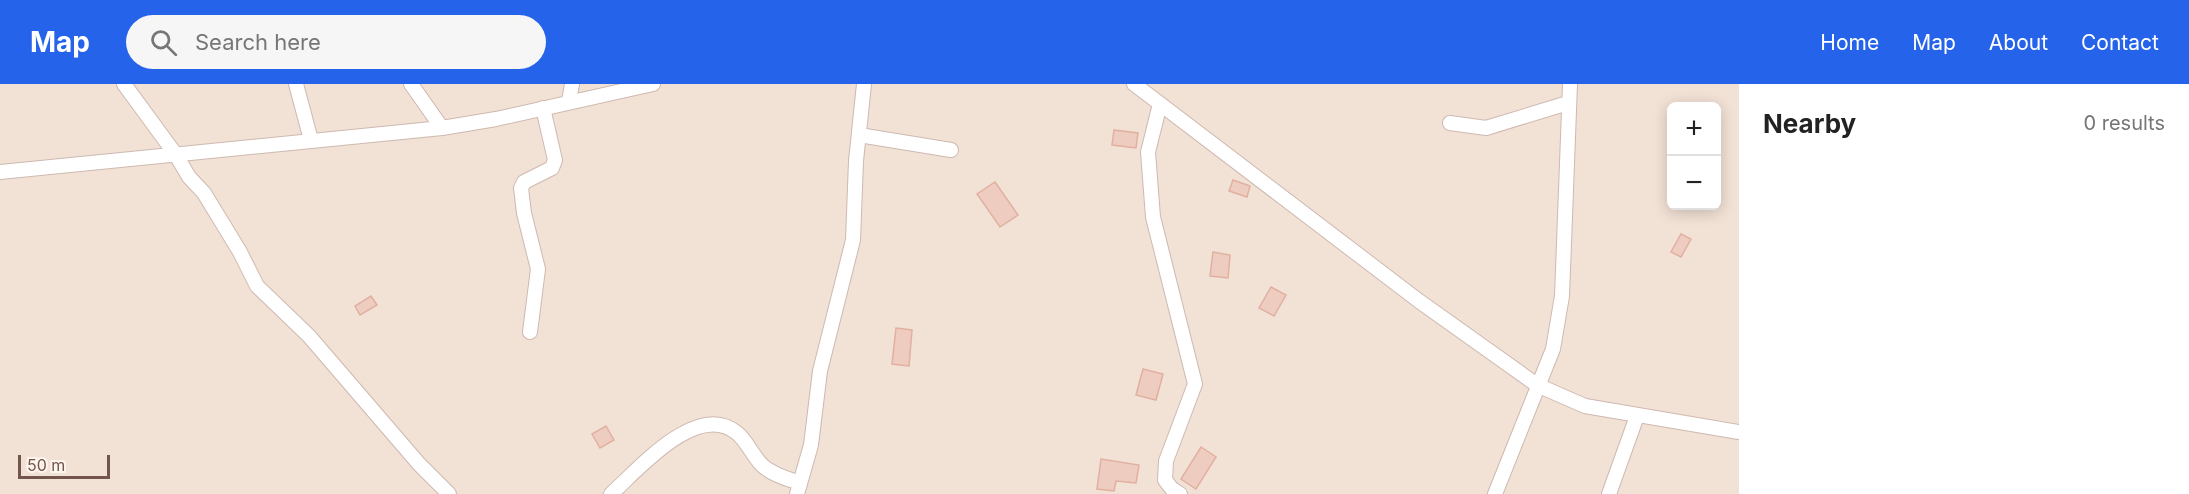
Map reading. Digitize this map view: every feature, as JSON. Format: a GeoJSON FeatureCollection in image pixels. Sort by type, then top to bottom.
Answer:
{"type":"FeatureCollection","features":[{"type":"Feature","properties":{"kind":"street"},"geometry":{"type":"LineString","coordinates":[[124,84],[176,155],[240,252],[257,286],[309,336],[419,464],[449,494]]}},
{"type":"Feature","properties":{"kind":"street"},"geometry":{"type":"LineString","coordinates":[[296,84],[311,140]]}},
{"type":"Feature","properties":{"kind":"street"},"geometry":{"type":"LineString","coordinates":[[411,84],[442,128]]}},
{"type":"Feature","properties":{"kind":"street"},"geometry":{"type":"LineString","coordinates":[[569,101],[572,84]]}},
{"type":"Feature","properties":{"kind":"street"},"geometry":{"type":"LineString","coordinates":[[0,172],[442,128],[653,84]]}},
{"type":"Feature","properties":{"kind":"street"},"geometry":{"type":"LineString","coordinates":[[611,494],[655,452],[678,435],[718,425],[736,432],[762,465],[799,489],[811,445],[820,371],[853,240],[864,84]]}},
{"type":"Feature","properties":{"kind":"street"},"geometry":{"type":"LineString","coordinates":[[1134,84],[1419,301],[1537,386],[1572,403],[1739,432]]}},
{"type":"Feature","properties":{"kind":"street"},"geometry":{"type":"LineString","coordinates":[[1495,494],[1553,349],[1562,297],[1570,84]]}},
{"type":"Feature","properties":{"kind":"street"},"geometry":{"type":"LineString","coordinates":[[1450,123],[1486,128],[1568,103]]}},
{"type":"Feature","properties":{"kind":"street"},"geometry":{"type":"LineString","coordinates":[[1160,104],[1148,152],[1152,217],[1195,384],[1166,461],[1166,480],[1172,489],[1180,494]]}},
{"type":"Feature","properties":{"kind":"street"},"geometry":{"type":"LineString","coordinates":[[530,332],[538,269],[524,213],[521,188],[525,182],[552,168],[555,160],[543,108]]}},
{"type":"Feature","properties":{"kind":"street"},"geometry":{"type":"LineString","coordinates":[[859,135],[951,150]]}},
{"type":"Feature","properties":{"kind":"street"},"geometry":{"type":"LineString","coordinates":[[1609,494],[1637,416]]}},
{"type":"Feature","properties":{"kind":"shaded area"},"geometry":{"type":"Polygon","coordinates":[[[0,84],[1739,84],[1739,494],[0,494],[0,84]]]}},
{"type":"Feature","properties":{"kind":"building"},"geometry":{"type":"Polygon","coordinates":[[[1114,130],[1138,133],[1136,148],[1112,145],[1114,130]]]}},
{"type":"Feature","properties":{"kind":"building"},"geometry":{"type":"Polygon","coordinates":[[[1233,180],[1250,186],[1247,197],[1229,191],[1233,180]]]}},
{"type":"Feature","properties":{"kind":"building"},"geometry":{"type":"Polygon","coordinates":[[[995,182],[1018,215],[1000,227],[977,194],[995,182]]]}},
{"type":"Feature","properties":{"kind":"building"},"geometry":{"type":"Polygon","coordinates":[[[1681,234],[1691,239],[1681,257],[1671,252],[1681,234]]]}},
{"type":"Feature","properties":{"kind":"building"},"geometry":{"type":"Polygon","coordinates":[[[1213,252],[1230,255],[1228,278],[1210,276],[1213,252]]]}},
{"type":"Feature","properties":{"kind":"building"},"geometry":{"type":"Polygon","coordinates":[[[1271,287],[1286,295],[1274,316],[1259,308],[1271,287]]]}},
{"type":"Feature","properties":{"kind":"building"},"geometry":{"type":"Polygon","coordinates":[[[371,296],[377,305],[360,315],[355,306],[371,296]]]}},
{"type":"Feature","properties":{"kind":"building"},"geometry":{"type":"Polygon","coordinates":[[[896,328],[912,330],[909,366],[892,364],[896,328]]]}},
{"type":"Feature","properties":{"kind":"building"},"geometry":{"type":"Polygon","coordinates":[[[1143,369],[1163,374],[1156,400],[1136,395],[1143,369]]]}},
{"type":"Feature","properties":{"kind":"building"},"geometry":{"type":"Polygon","coordinates":[[[606,426],[614,440],[600,448],[592,434],[606,426]]]}},
{"type":"Feature","properties":{"kind":"building"},"geometry":{"type":"Polygon","coordinates":[[[1201,447],[1216,457],[1196,489],[1181,479],[1201,447]]]}},
{"type":"Feature","properties":{"kind":"building"},"geometry":{"type":"Polygon","coordinates":[[[1101,459],[1139,465],[1136,483],[1116,481],[1114,491],[1097,489],[1101,459]]]}}]}
